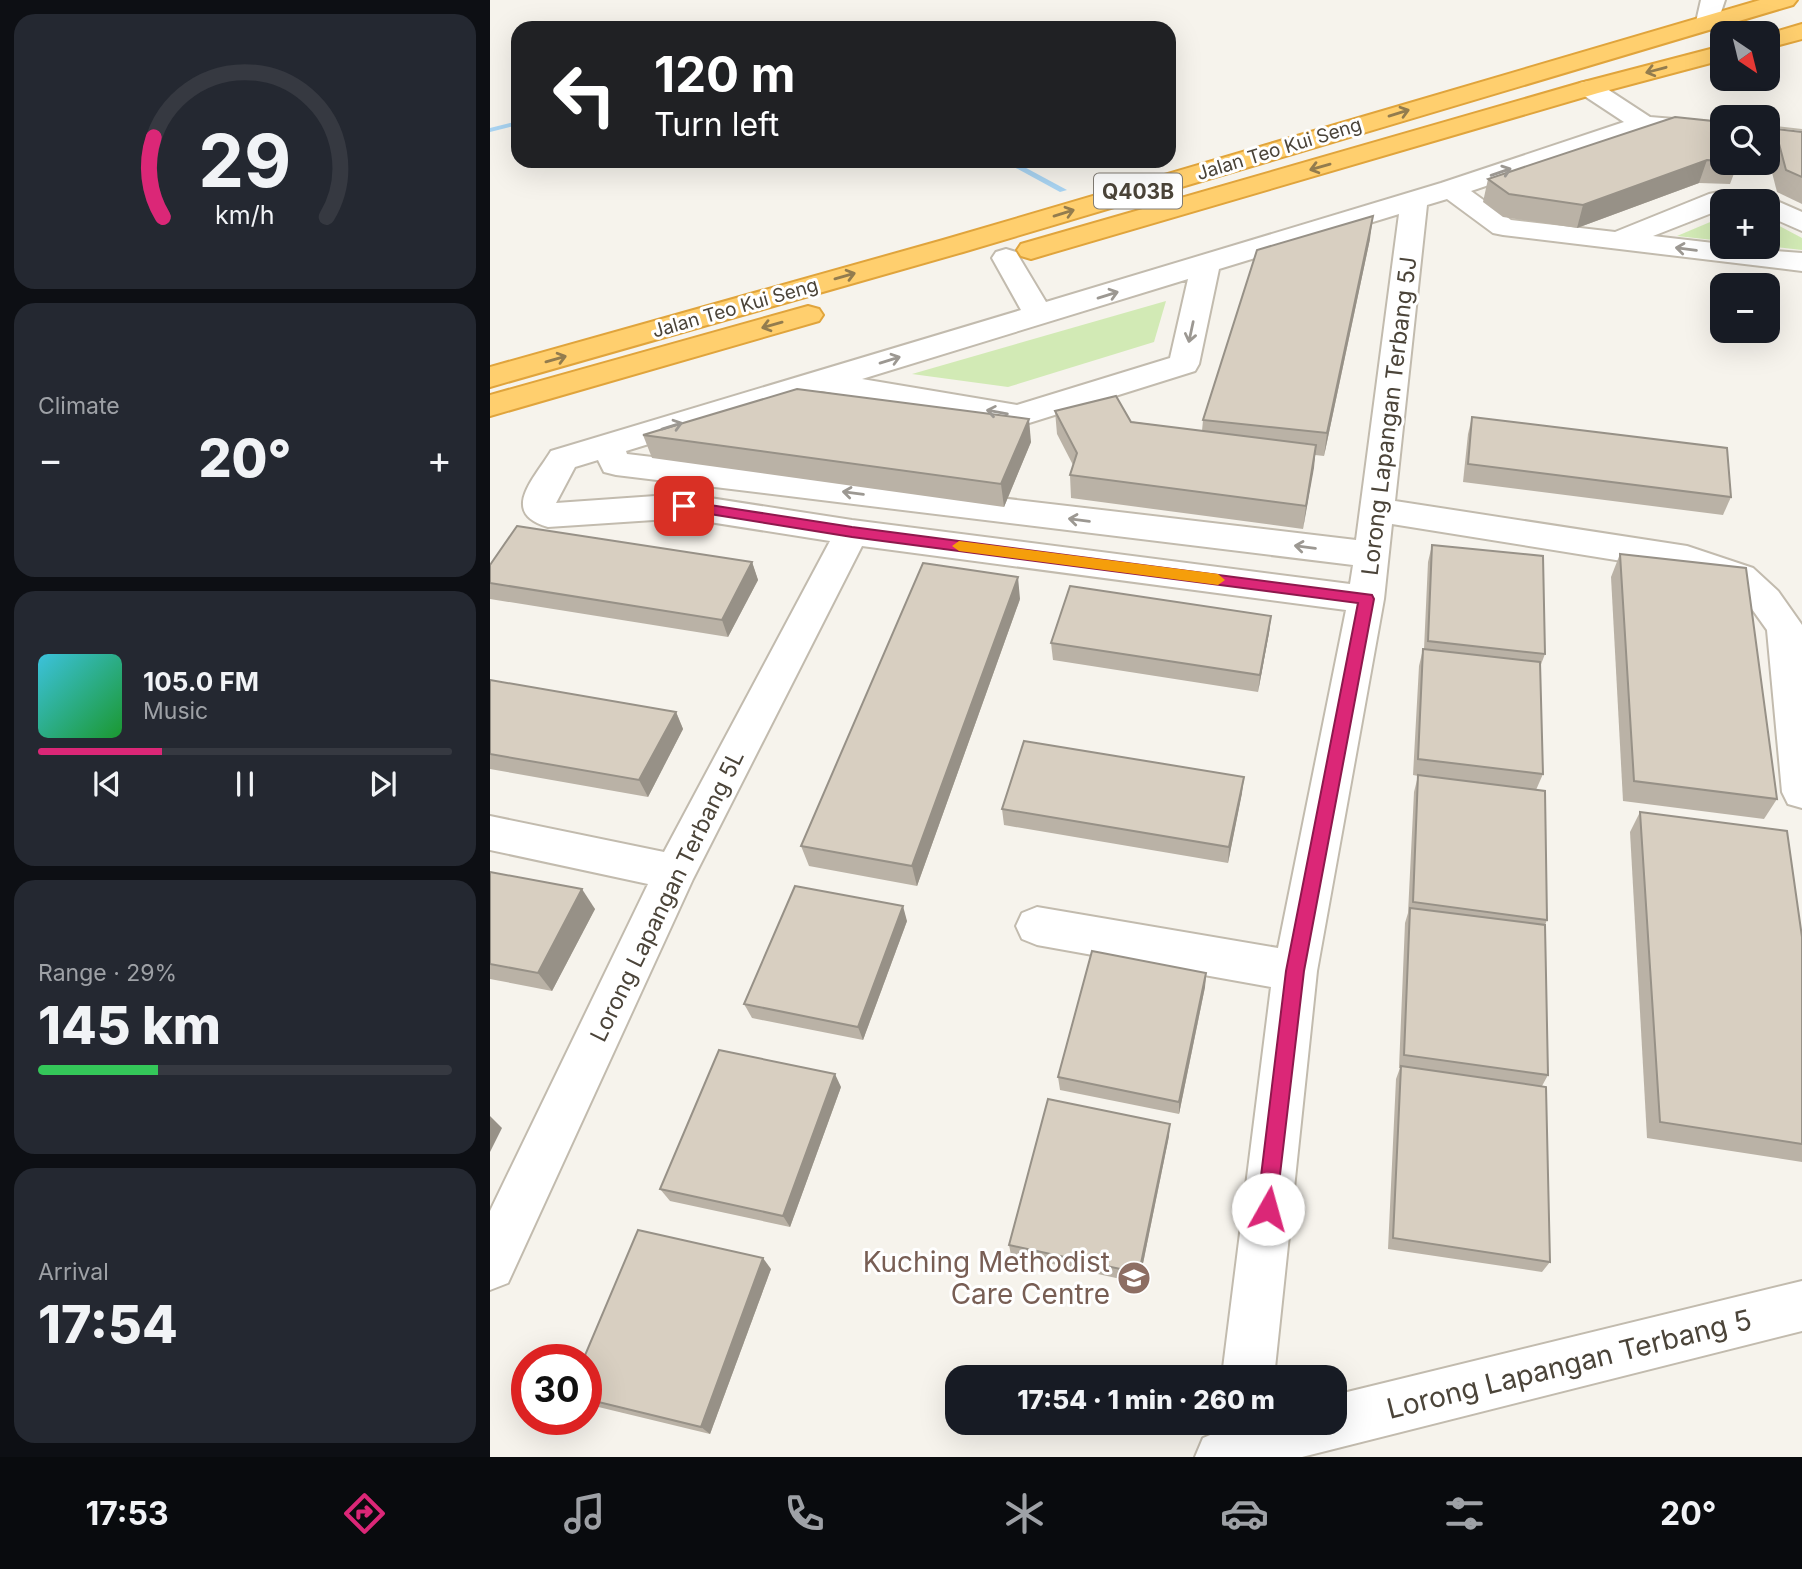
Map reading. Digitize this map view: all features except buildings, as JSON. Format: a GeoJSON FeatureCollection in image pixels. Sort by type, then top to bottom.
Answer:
{"type":"FeatureCollection","features":[{"type":"Feature","properties":{"kind":"highway","name":"Jalan Teo Kui Seng"},"geometry":{"type":"LineString","coordinates":[[490,377],[953,246],[1710,11],[1784,0]]}},
{"type":"Feature","properties":{"kind":"highway"},"geometry":{"type":"LineString","coordinates":[[1780,38],[1802,31]]}},
{"type":"Feature","properties":{"kind":"highway"},"geometry":{"type":"LineString","coordinates":[[1780,42],[1802,42]]}},
{"type":"Feature","properties":{"kind":"highway","name":"Jalan Teo Kui Seng"},"geometry":{"type":"LineString","coordinates":[[913,284],[1590,88],[1710,56]]}},
{"type":"Feature","properties":{"kind":"highway","name":"Jalan Teo Kui Seng"},"geometry":{"type":"LineString","coordinates":[[490,407],[834,307]]}},
{"type":"Feature","properties":{"kind":"street"},"geometry":{"type":"LineString","coordinates":[[1590,88],[1644,124]]}},
{"type":"Feature","properties":{"kind":"street"},"geometry":{"type":"LineString","coordinates":[[1367,599],[852,532],[684,506],[548,515],[539,510],[539,499],[563,459],[1414,202],[1644,124],[1710,130]]}},
{"type":"Feature","properties":{"kind":"street"},"geometry":{"type":"LineString","coordinates":[[1780,136],[1802,139]]}},
{"type":"Feature","properties":{"kind":"street"},"geometry":{"type":"LineString","coordinates":[[1451,189],[1503,227],[1802,262]]}},
{"type":"Feature","properties":{"kind":"street","name":"Lorong Lapangan Terbang 5J"},"geometry":{"type":"LineString","coordinates":[[1249,1365],[1295,971],[1367,599],[1414,202]]}},
{"type":"Feature","properties":{"kind":"street"},"geometry":{"type":"LineString","coordinates":[[1616,241],[1710,203]]}},
{"type":"Feature","properties":{"kind":"street"},"geometry":{"type":"LineString","coordinates":[[1780,211],[1802,223]]}},
{"type":"Feature","properties":{"kind":"street"},"geometry":{"type":"LineString","coordinates":[[1006,258],[1040,315]]}},
{"type":"Feature","properties":{"kind":"street"},"geometry":{"type":"LineString","coordinates":[[820,381],[1018,416],[1184,363],[1205,265]]}},
{"type":"Feature","properties":{"kind":"street"},"geometry":{"type":"LineString","coordinates":[[607,446],[616,464],[1373,555]]}},
{"type":"Feature","properties":{"kind":"street"},"geometry":{"type":"LineString","coordinates":[[1379,510],[1687,559],[1741,578],[1765,600],[1785,627],[1802,792]]}},
{"type":"Feature","properties":{"kind":"street","name":"Lorong Lapangan Terbang 5L"},"geometry":{"type":"LineString","coordinates":[[490,1265],[675,872],[852,532]]}},
{"type":"Feature","properties":{"kind":"street"},"geometry":{"type":"LineString","coordinates":[[490,833],[675,872]]}},
{"type":"Feature","properties":{"kind":"street"},"geometry":{"type":"LineString","coordinates":[[1037,926],[1295,971]]}},
{"type":"Feature","properties":{"kind":"street","name":"Lorong Lapangan Terbang 5"},"geometry":{"type":"LineString","coordinates":[[1347,1419],[1802,1306]]}},
{"type":"Feature","properties":{"kind":"street","name":"Lorong Lapangan Terbang 5"},"geometry":{"type":"LineString","coordinates":[[1248,1440],[1272,1435]]}},
{"type":"Feature","properties":{"kind":"green space"},"geometry":{"type":"Polygon","coordinates":[[[1710,222],[1710,240],[1677,236],[1710,222]]]}},
{"type":"Feature","properties":{"kind":"green space"},"geometry":{"type":"Polygon","coordinates":[[[1780,226],[1802,238],[1802,250],[1780,247],[1780,226]]]}},
{"type":"Feature","properties":{"kind":"green space"},"geometry":{"type":"Polygon","coordinates":[[[1166,301],[1154,342],[1008,387],[912,374],[1166,301]]]}},
{"type":"Feature","properties":{"kind":"waterway"},"geometry":{"type":"LineString","coordinates":[[490,130],[511,125]]}},
{"type":"Feature","properties":{"kind":"waterway"},"geometry":{"type":"LineString","coordinates":[[1021,168],[1063,190]]}},
{"type":"Feature","properties":{"kind":"slow traffic"},"geometry":{"type":"LineString","coordinates":[[959,546],[1218,580]]}},
{"type":"Feature","properties":{"kind":"place","name":"Kuching Methodist Care Centre"},"geometry":{"type":"Point","coordinates":[1134,1278]}},
{"type":"Feature","properties":{"kind":"route"},"geometry":{"type":"LineString","coordinates":[[684,506],[852,532],[1367,599],[1295,971],[1268,1209]]}}]}
